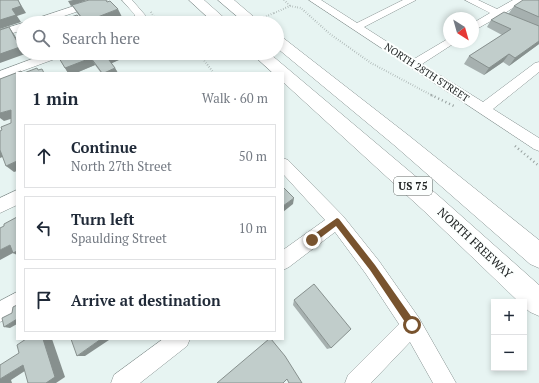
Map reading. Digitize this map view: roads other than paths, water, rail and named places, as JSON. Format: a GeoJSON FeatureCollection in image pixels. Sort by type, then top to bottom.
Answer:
{"type":"FeatureCollection","features":[{"type":"Feature","properties":{"kind":"highway"},"geometry":{"type":"LineString","coordinates":[[196,0],[215,16]]}},
{"type":"Feature","properties":{"kind":"highway"},"geometry":{"type":"LineString","coordinates":[[225,0],[245,16]]}},
{"type":"Feature","properties":{"kind":"highway","name":"US 75"},"geometry":{"type":"LineString","coordinates":[[284,46],[396,136],[539,256]]}},
{"type":"Feature","properties":{"kind":"highway","name":"NORTH FREEWAY"},"geometry":{"type":"LineString","coordinates":[[267,60],[282,72]]}},
{"type":"Feature","properties":{"kind":"highway","name":"NORTH FREEWAY"},"geometry":{"type":"LineString","coordinates":[[284,74],[432,204],[539,303]]}},
{"type":"Feature","properties":{"kind":"street"},"geometry":{"type":"LineString","coordinates":[[54,16],[102,0]]}},
{"type":"Feature","properties":{"kind":"street"},"geometry":{"type":"LineString","coordinates":[[127,0],[140,14],[140,16]]}},
{"type":"Feature","properties":{"kind":"street","name":"NORTH 28TH STREET"},"geometry":{"type":"LineString","coordinates":[[314,0],[539,145]]}},
{"type":"Feature","properties":{"kind":"street"},"geometry":{"type":"LineString","coordinates":[[357,27],[411,0]]}},
{"type":"Feature","properties":{"kind":"street"},"geometry":{"type":"LineString","coordinates":[[470,0],[539,33]]}},
{"type":"Feature","properties":{"kind":"street"},"geometry":{"type":"LineString","coordinates":[[479,24],[520,0]]}},
{"type":"Feature","properties":{"kind":"street"},"geometry":{"type":"LineString","coordinates":[[0,34],[16,28]]}},
{"type":"Feature","properties":{"kind":"street"},"geometry":{"type":"LineString","coordinates":[[413,64],[443,46]]}},
{"type":"Feature","properties":{"kind":"street"},"geometry":{"type":"LineString","coordinates":[[0,75],[40,60]]}},
{"type":"Feature","properties":{"kind":"street"},"geometry":{"type":"LineString","coordinates":[[483,109],[539,66]]}},
{"type":"Feature","properties":{"kind":"street"},"geometry":{"type":"LineString","coordinates":[[284,165],[337,221],[372,268],[412,325],[445,383]]}},
{"type":"Feature","properties":{"kind":"street"},"geometry":{"type":"LineString","coordinates":[[0,206],[16,198]]}},
{"type":"Feature","properties":{"kind":"street"},"geometry":{"type":"LineString","coordinates":[[284,261],[337,221]]}},
{"type":"Feature","properties":{"kind":"street"},"geometry":{"type":"LineString","coordinates":[[0,312],[16,303]]}},
{"type":"Feature","properties":{"kind":"street"},"geometry":{"type":"LineString","coordinates":[[356,383],[412,325]]}},
{"type":"Feature","properties":{"kind":"street"},"geometry":{"type":"LineString","coordinates":[[122,383],[179,340]]}}]}
